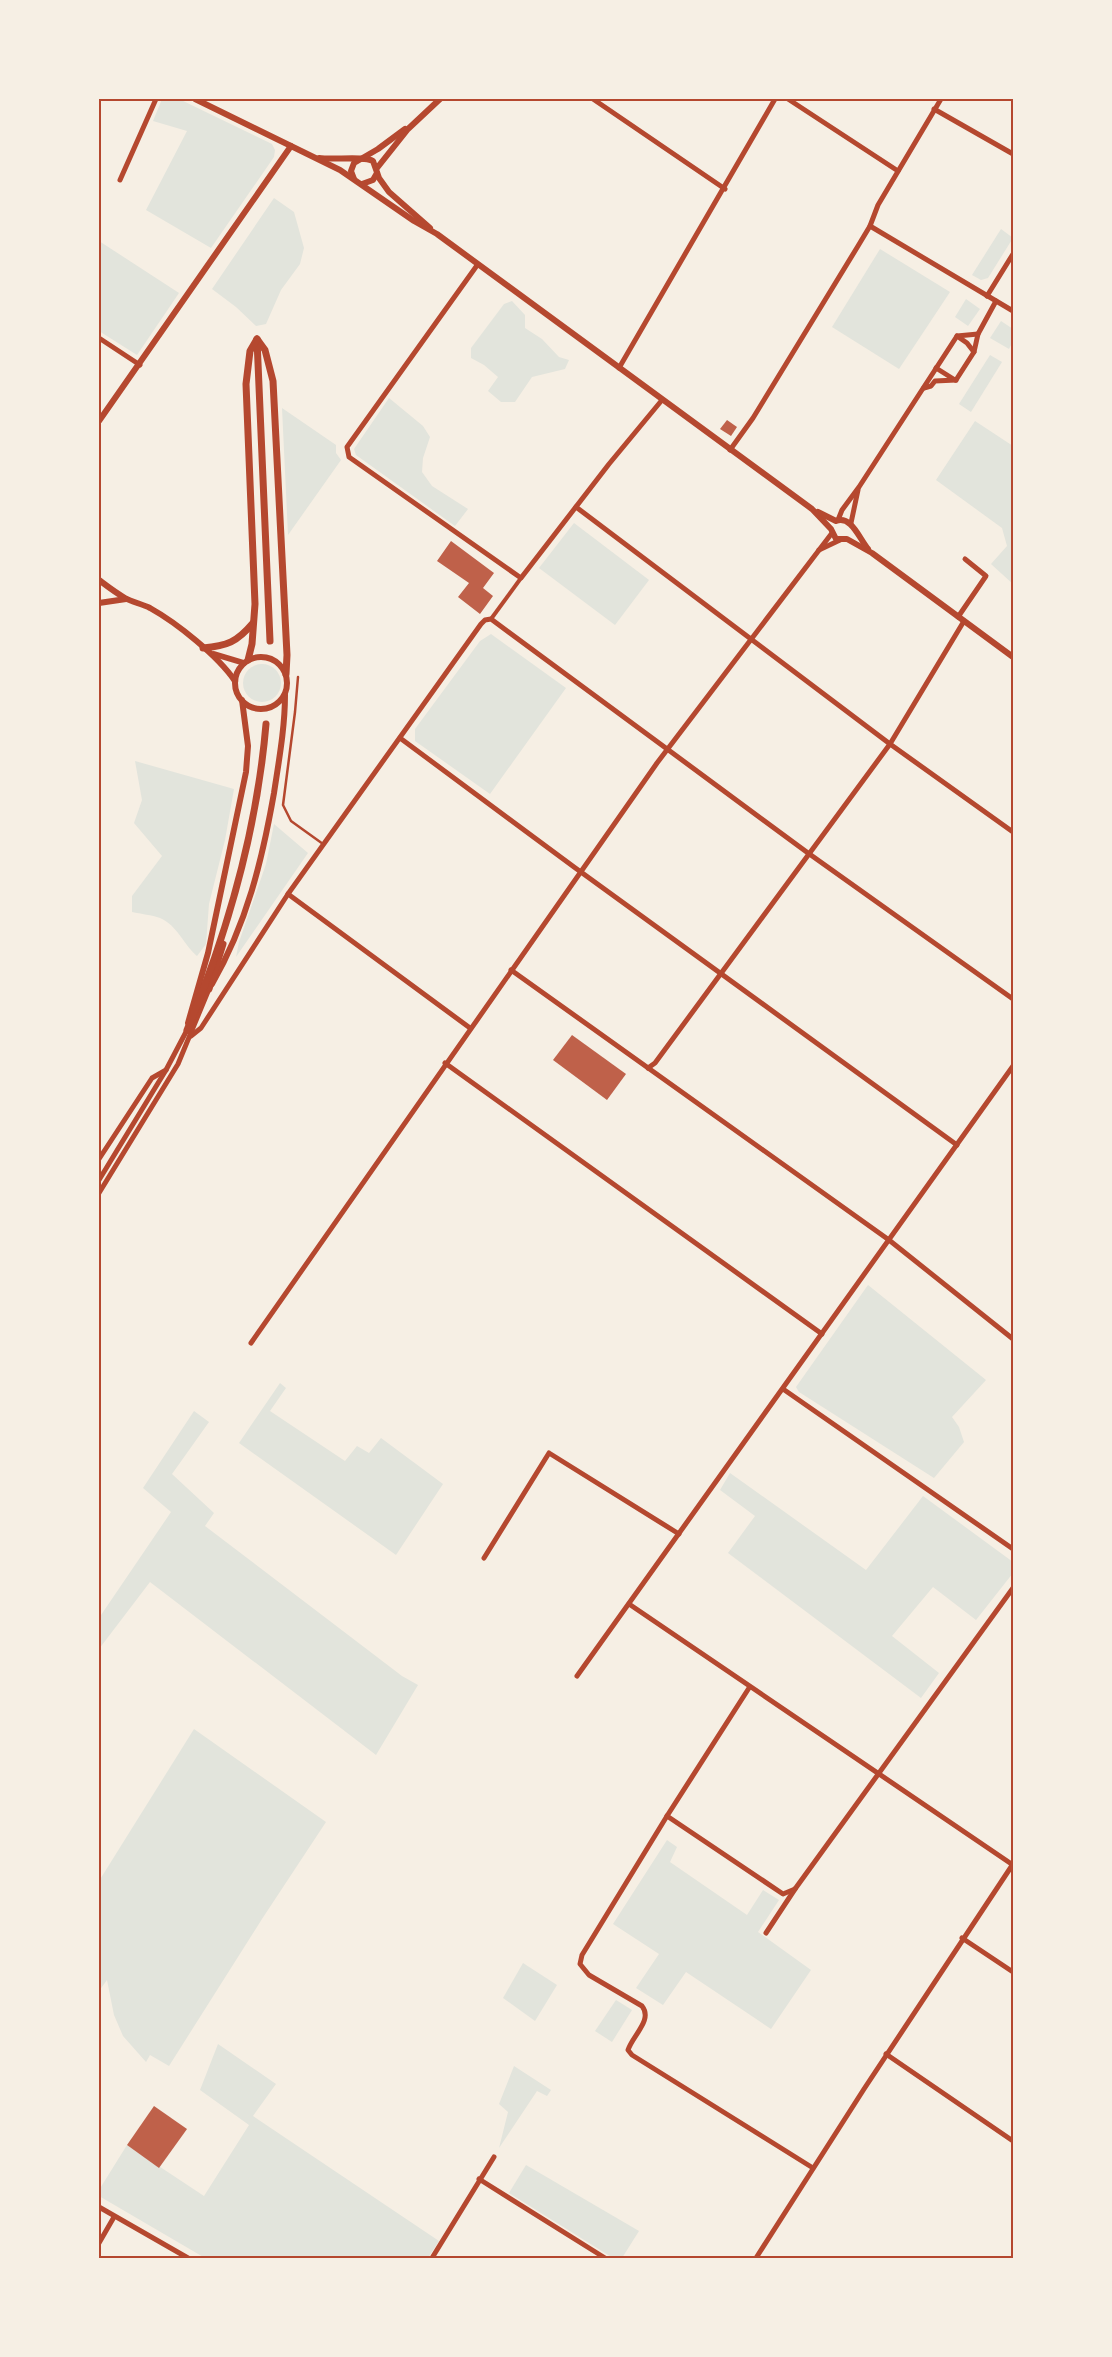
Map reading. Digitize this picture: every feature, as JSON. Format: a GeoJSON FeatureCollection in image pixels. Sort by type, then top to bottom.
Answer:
{"type":"FeatureCollection","features":[{"type":"Feature","properties":{"kind":"main road"},"geometry":{"type":"LineString","coordinates":[[246,662],[252,644],[255,604],[246,384],[250,351],[257,338]]}},
{"type":"Feature","properties":{"kind":"main road"},"geometry":{"type":"LineString","coordinates":[[257,338],[270,641]]}},
{"type":"Feature","properties":{"kind":"main road"},"geometry":{"type":"LineString","coordinates":[[257,338],[265,350],[273,381],[287,655],[286,674]]}},
{"type":"Feature","properties":{"kind":"main road"},"geometry":{"type":"LineString","coordinates":[[203,648],[224,645],[235,641],[253,623]]}},
{"type":"Feature","properties":{"kind":"main road"},"geometry":{"type":"LineString","coordinates":[[209,989],[221,952],[247,848],[259,790],[266,724]]}},
{"type":"Feature","properties":{"kind":"main road"},"geometry":{"type":"LineString","coordinates":[[189,1033],[227,924]]}},
{"type":"Feature","properties":{"kind":"street"},"geometry":{"type":"LineString","coordinates":[[120,180],[156,99]]}},
{"type":"Feature","properties":{"kind":"street"},"geometry":{"type":"LineString","coordinates":[[195,99],[311,155],[354,179],[414,221],[437,234]]}},
{"type":"Feature","properties":{"kind":"street"},"geometry":{"type":"LineString","coordinates":[[354,179],[352,166],[413,124],[440,99]]}},
{"type":"Feature","properties":{"kind":"street"},"geometry":{"type":"LineString","coordinates":[[593,99],[725,189]]}},
{"type":"Feature","properties":{"kind":"street"},"geometry":{"type":"LineString","coordinates":[[619,368],[725,189],[775,99]]}},
{"type":"Feature","properties":{"kind":"street"},"geometry":{"type":"LineString","coordinates":[[788,99],[898,171]]}},
{"type":"Feature","properties":{"kind":"street"},"geometry":{"type":"LineString","coordinates":[[730,450],[753,418],[870,226],[878,205],[941,99]]}},
{"type":"Feature","properties":{"kind":"street"},"geometry":{"type":"LineString","coordinates":[[934,109],[1013,154]]}},
{"type":"Feature","properties":{"kind":"street"},"geometry":{"type":"LineString","coordinates":[[361,184],[373,180],[377,171],[413,124]]}},
{"type":"Feature","properties":{"kind":"street"},"geometry":{"type":"LineString","coordinates":[[99,421],[292,146]]}},
{"type":"Feature","properties":{"kind":"street"},"geometry":{"type":"LineString","coordinates":[[311,155],[335,159],[361,158],[373,161],[388,192],[437,234],[812,509],[837,520],[845,519],[872,553]]}},
{"type":"Feature","properties":{"kind":"street"},"geometry":{"type":"LineString","coordinates":[[870,226],[1013,311]]}},
{"type":"Feature","properties":{"kind":"street"},"geometry":{"type":"LineString","coordinates":[[987,296],[1013,254]]}},
{"type":"Feature","properties":{"kind":"street"},"geometry":{"type":"LineString","coordinates":[[478,264],[347,446],[349,457],[521,578]]}},
{"type":"Feature","properties":{"kind":"street"},"geometry":{"type":"LineString","coordinates":[[956,380],[974,352],[978,334],[996,301]]}},
{"type":"Feature","properties":{"kind":"street"},"geometry":{"type":"LineString","coordinates":[[957,336],[978,334]]}},
{"type":"Feature","properties":{"kind":"street"},"geometry":{"type":"LineString","coordinates":[[957,336],[968,343],[974,352]]}},
{"type":"Feature","properties":{"kind":"street"},"geometry":{"type":"LineString","coordinates":[[250,1343],[666,750],[831,531],[842,510],[859,487],[957,336]]}},
{"type":"Feature","properties":{"kind":"street"},"geometry":{"type":"LineString","coordinates":[[99,338],[140,365]]}},
{"type":"Feature","properties":{"kind":"street"},"geometry":{"type":"LineString","coordinates":[[936,368],[956,380]]}},
{"type":"Feature","properties":{"kind":"street"},"geometry":{"type":"LineString","coordinates":[[924,388],[931,386],[936,381],[956,380]]}},
{"type":"Feature","properties":{"kind":"street"},"geometry":{"type":"LineString","coordinates":[[189,1033],[202,1028],[288,894],[481,624],[485,620],[491,619],[576,507],[662,400]]}},
{"type":"Feature","properties":{"kind":"street"},"geometry":{"type":"LineString","coordinates":[[816,551],[843,540],[852,526],[859,487]]}},
{"type":"Feature","properties":{"kind":"street"},"geometry":{"type":"LineString","coordinates":[[576,507],[890,744],[1013,832]]}},
{"type":"Feature","properties":{"kind":"street"},"geometry":{"type":"LineString","coordinates":[[812,509],[831,531],[843,540],[872,553],[1013,657]]}},
{"type":"Feature","properties":{"kind":"street"},"geometry":{"type":"LineString","coordinates":[[648,1068],[655,1063],[720,972],[890,744],[986,576],[965,559]]}},
{"type":"Feature","properties":{"kind":"street"},"geometry":{"type":"LineString","coordinates":[[99,580],[126,598],[150,608],[210,652],[246,662],[261,657],[273,659],[283,668],[288,683],[276,777],[258,876],[243,922],[209,989],[189,1033],[178,1064],[142,1126],[99,1193]]}},
{"type":"Feature","properties":{"kind":"street"},"geometry":{"type":"LineString","coordinates":[[99,603],[126,598]]}},
{"type":"Feature","properties":{"kind":"street"},"geometry":{"type":"LineString","coordinates":[[491,619],[666,750],[1013,999]]}},
{"type":"Feature","properties":{"kind":"street"},"geometry":{"type":"LineString","coordinates":[[210,652],[235,680],[236,691],[242,700],[252,707],[265,709],[277,704],[285,695]]}},
{"type":"Feature","properties":{"kind":"street"},"geometry":{"type":"LineString","coordinates":[[235,680],[246,662]]}},
{"type":"Feature","properties":{"kind":"street"},"geometry":{"type":"LineString","coordinates":[[99,1180],[189,1033],[190,1013],[208,953],[246,772],[248,746],[242,700]]}},
{"type":"Feature","properties":{"kind":"street"},"geometry":{"type":"LineString","coordinates":[[400,738],[957,1145]]}},
{"type":"Feature","properties":{"kind":"street"},"geometry":{"type":"LineString","coordinates":[[288,894],[470,1028]]}},
{"type":"Feature","properties":{"kind":"street"},"geometry":{"type":"LineString","coordinates":[[512,970],[889,1240],[1013,1339]]}},
{"type":"Feature","properties":{"kind":"street"},"geometry":{"type":"LineString","coordinates":[[445,1063],[822,1334]]}},
{"type":"Feature","properties":{"kind":"street"},"geometry":{"type":"LineString","coordinates":[[577,1676],[1013,1066]]}},
{"type":"Feature","properties":{"kind":"street"},"geometry":{"type":"LineString","coordinates":[[99,1159],[152,1078],[166,1070]]}},
{"type":"Feature","properties":{"kind":"street"},"geometry":{"type":"LineString","coordinates":[[783,1389],[1013,1549]]}},
{"type":"Feature","properties":{"kind":"street"},"geometry":{"type":"LineString","coordinates":[[484,1558],[549,1452],[679,1534]]}},
{"type":"Feature","properties":{"kind":"street"},"geometry":{"type":"LineString","coordinates":[[766,1933],[795,1889],[1013,1588]]}},
{"type":"Feature","properties":{"kind":"street"},"geometry":{"type":"LineString","coordinates":[[629,1604],[749,1688],[879,1772],[1013,1865],[962,1938],[886,2054],[756,2258]]}},
{"type":"Feature","properties":{"kind":"street"},"geometry":{"type":"LineString","coordinates":[[749,1688],[667,1816],[582,1956],[580,1964],[589,1975],[642,2006],[646,2012],[646,2018],[628,2050],[632,2055],[813,2168]]}},
{"type":"Feature","properties":{"kind":"street"},"geometry":{"type":"LineString","coordinates":[[667,1816],[783,1894],[795,1889]]}},
{"type":"Feature","properties":{"kind":"street"},"geometry":{"type":"LineString","coordinates":[[962,1938],[1013,1972]]}},
{"type":"Feature","properties":{"kind":"street"},"geometry":{"type":"LineString","coordinates":[[886,2054],[1013,2141]]}},
{"type":"Feature","properties":{"kind":"street"},"geometry":{"type":"LineString","coordinates":[[432,2258],[494,2157]]}},
{"type":"Feature","properties":{"kind":"street"},"geometry":{"type":"LineString","coordinates":[[479,2179],[605,2258]]}},
{"type":"Feature","properties":{"kind":"street"},"geometry":{"type":"LineString","coordinates":[[99,2207],[188,2258]]}},
{"type":"Feature","properties":{"kind":"street"},"geometry":{"type":"LineString","coordinates":[[99,2243],[114,2217]]}},
{"type":"Feature","properties":{"kind":"lane"},"geometry":{"type":"LineString","coordinates":[[298,678],[296,712],[283,805],[291,820],[323,844]]}},
{"type":"Feature","properties":{"kind":"shaded area"},"geometry":{"type":"Polygon","coordinates":[[[162,99],[179,99],[272,144],[275,150],[274,157],[211,248],[146,210],[187,131],[153,121],[162,99]]]}},
{"type":"Feature","properties":{"kind":"shaded area"},"geometry":{"type":"Polygon","coordinates":[[[274,198],[294,212],[304,248],[300,264],[281,290],[266,324],[256,326],[236,307],[212,289],[274,198]]]}},
{"type":"Feature","properties":{"kind":"shaded area"},"geometry":{"type":"Polygon","coordinates":[[[1001,229],[1013,238],[988,278],[981,280],[972,275],[1001,229]]]}},
{"type":"Feature","properties":{"kind":"shaded area"},"geometry":{"type":"Polygon","coordinates":[[[99,241],[179,293],[137,355],[99,331],[99,241]]]}},
{"type":"Feature","properties":{"kind":"shaded area"},"geometry":{"type":"Polygon","coordinates":[[[880,249],[950,292],[899,369],[832,327],[880,249]]]}},
{"type":"Feature","properties":{"kind":"shaded area"},"geometry":{"type":"Polygon","coordinates":[[[966,299],[980,309],[968,326],[955,317],[966,299]]]}},
{"type":"Feature","properties":{"kind":"shaded area"},"geometry":{"type":"Polygon","coordinates":[[[512,301],[525,315],[525,328],[542,339],[559,357],[569,360],[565,369],[532,377],[515,402],[501,402],[488,391],[498,377],[484,365],[471,358],[471,348],[504,304],[512,301]]]}},
{"type":"Feature","properties":{"kind":"shaded area"},"geometry":{"type":"Polygon","coordinates":[[[1001,321],[1013,329],[1013,341],[1009,349],[990,338],[1001,321]]]}},
{"type":"Feature","properties":{"kind":"shaded area"},"geometry":{"type":"Polygon","coordinates":[[[990,355],[1002,362],[971,412],[959,404],[990,355]]]}},
{"type":"Feature","properties":{"kind":"shaded area"},"geometry":{"type":"Polygon","coordinates":[[[389,398],[423,426],[430,437],[423,458],[422,472],[432,486],[468,509],[455,526],[356,455],[354,449],[389,398]]]}},
{"type":"Feature","properties":{"kind":"shaded area"},"geometry":{"type":"Polygon","coordinates":[[[282,408],[336,445],[336,453],[341,460],[288,535],[282,408]]]}},
{"type":"Feature","properties":{"kind":"shaded area"},"geometry":{"type":"Polygon","coordinates":[[[975,421],[1013,446],[1013,584],[991,564],[1007,546],[1002,528],[936,480],[975,421]]]}},
{"type":"Feature","properties":{"kind":"shaded area"},"geometry":{"type":"Polygon","coordinates":[[[574,523],[649,580],[615,625],[539,568],[574,523]]]}},
{"type":"Feature","properties":{"kind":"shaded area"},"geometry":{"type":"Polygon","coordinates":[[[491,634],[566,688],[490,794],[415,741],[415,729],[480,641],[491,634]]]}},
{"type":"Feature","properties":{"kind":"shaded area"},"geometry":{"type":"Polygon","coordinates":[[[262,664],[275,670],[281,683],[275,696],[262,702],[249,696],[243,683],[249,670],[262,664]]]}},
{"type":"Feature","properties":{"kind":"shaded area"},"geometry":{"type":"Polygon","coordinates":[[[135,761],[234,789],[225,840],[209,904],[206,944],[197,956],[176,930],[166,921],[157,917],[132,912],[132,896],[162,856],[134,823],[142,800],[135,761]]]}},
{"type":"Feature","properties":{"kind":"shaded area"},"geometry":{"type":"Polygon","coordinates":[[[274,824],[308,853],[236,957],[239,942],[266,864],[274,824]]]}},
{"type":"Feature","properties":{"kind":"shaded area"},"geometry":{"type":"Polygon","coordinates":[[[868,1285],[986,1380],[952,1417],[959,1427],[964,1442],[934,1478],[799,1392],[796,1387],[868,1285]]]}},
{"type":"Feature","properties":{"kind":"shaded area"},"geometry":{"type":"Polygon","coordinates":[[[280,1383],[286,1388],[270,1411],[345,1461],[357,1446],[369,1453],[381,1438],[443,1484],[396,1555],[239,1443],[280,1383]]]}},
{"type":"Feature","properties":{"kind":"shaded area"},"geometry":{"type":"Polygon","coordinates":[[[194,1411],[209,1422],[172,1474],[214,1513],[205,1526],[402,1676],[418,1685],[376,1755],[150,1582],[99,1649],[99,1618],[171,1512],[143,1488],[194,1411]]]}},
{"type":"Feature","properties":{"kind":"shaded area"},"geometry":{"type":"Polygon","coordinates":[[[730,1473],[866,1570],[923,1496],[1013,1562],[1013,1573],[976,1620],[933,1587],[892,1636],[939,1673],[921,1698],[728,1553],[755,1516],[720,1490],[730,1473]]]}},
{"type":"Feature","properties":{"kind":"shaded area"},"geometry":{"type":"Polygon","coordinates":[[[194,1729],[326,1822],[169,2066],[150,2055],[146,2062],[123,2036],[114,2015],[107,1980],[99,1991],[99,1881],[194,1729]]]}},
{"type":"Feature","properties":{"kind":"shaded area"},"geometry":{"type":"Polygon","coordinates":[[[667,1840],[677,1847],[670,1862],[747,1915],[763,1890],[779,1900],[758,1932],[811,1970],[771,2029],[686,1972],[663,2005],[636,1988],[659,1954],[613,1924],[667,1840]]]}},
{"type":"Feature","properties":{"kind":"shaded area"},"geometry":{"type":"Polygon","coordinates":[[[523,1963],[557,1985],[535,2021],[503,1998],[523,1963]]]}},
{"type":"Feature","properties":{"kind":"shaded area"},"geometry":{"type":"Polygon","coordinates":[[[616,2000],[632,2010],[612,2042],[595,2031],[616,2000]]]}},
{"type":"Feature","properties":{"kind":"shaded area"},"geometry":{"type":"Polygon","coordinates":[[[218,2044],[276,2084],[253,2116],[439,2241],[428,2258],[205,2258],[99,2196],[99,2190],[127,2145],[204,2196],[249,2125],[200,2090],[218,2044]]]}},
{"type":"Feature","properties":{"kind":"shaded area"},"geometry":{"type":"Polygon","coordinates":[[[514,2066],[551,2090],[547,2096],[537,2091],[499,2148],[508,2112],[499,2104],[514,2066]]]}},
{"type":"Feature","properties":{"kind":"shaded area"},"geometry":{"type":"Polygon","coordinates":[[[526,2165],[639,2231],[622,2258],[613,2258],[509,2193],[526,2165]]]}},
{"type":"Feature","properties":{"kind":"building"},"geometry":{"type":"Polygon","coordinates":[[[727,420],[737,427],[731,436],[720,429],[727,420]]]}},
{"type":"Feature","properties":{"kind":"building"},"geometry":{"type":"Polygon","coordinates":[[[451,541],[494,573],[483,588],[493,596],[480,614],[458,597],[469,583],[437,561],[451,541]]]}},
{"type":"Feature","properties":{"kind":"building"},"geometry":{"type":"Polygon","coordinates":[[[572,1035],[626,1074],[607,1100],[553,1060],[572,1035]]]}},
{"type":"Feature","properties":{"kind":"building"},"geometry":{"type":"Polygon","coordinates":[[[154,2106],[187,2129],[159,2168],[127,2145],[154,2106]]]}}]}
